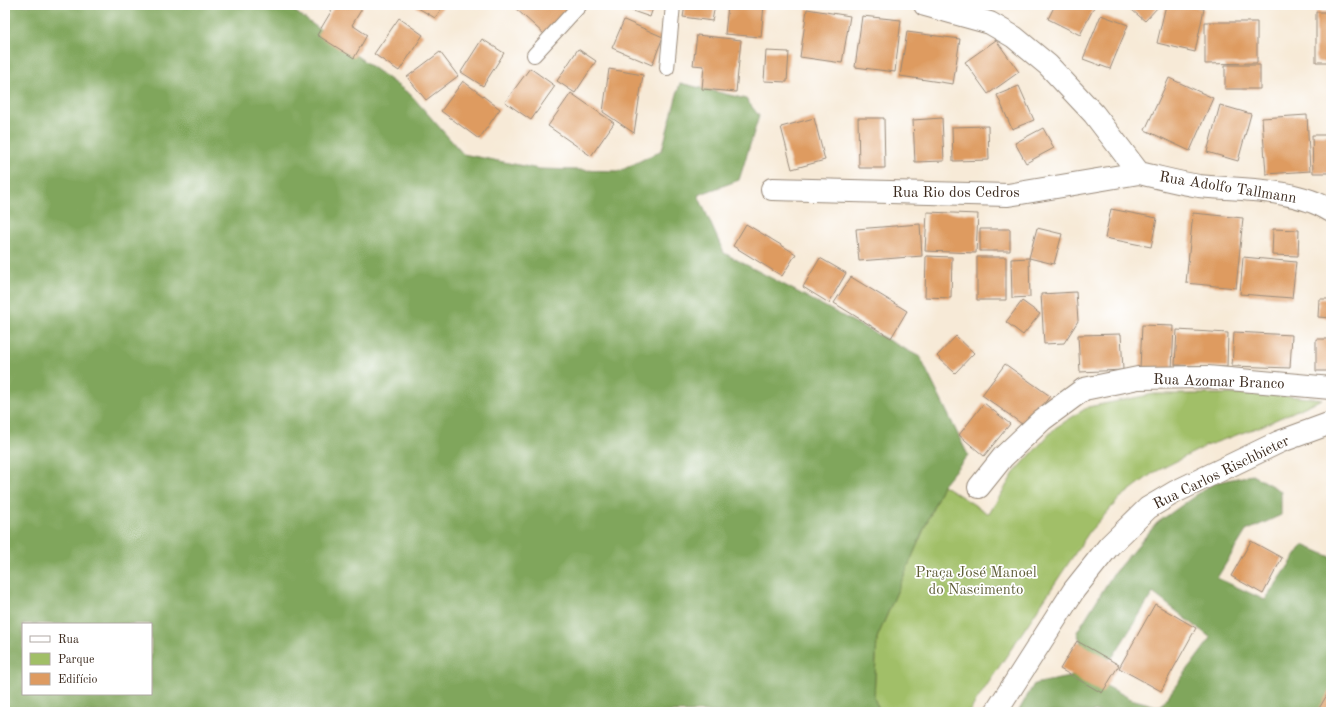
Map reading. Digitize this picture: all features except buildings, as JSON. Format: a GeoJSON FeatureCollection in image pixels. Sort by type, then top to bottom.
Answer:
{"type":"FeatureCollection","features":[{"type":"Feature","properties":{"kind":"street","name":"Rua Adolfo Tallmann"},"geometry":{"type":"LineString","coordinates":[[925,5],[990,23],[1014,37],[1048,65],[1094,114],[1139,173],[1197,185],[1291,196],[1320,204],[1331,211]]}},
{"type":"Feature","properties":{"kind":"street","name":"Rua Rio dos Cedros"},"geometry":{"type":"LineString","coordinates":[[772,189],[1008,195],[1139,173]]}},
{"type":"Feature","properties":{"kind":"street","name":"Rua Azomar Branco"},"geometry":{"type":"LineString","coordinates":[[979,487],[1003,457],[1042,420],[1084,389],[1138,378],[1207,377],[1331,388]]}},
{"type":"Feature","properties":{"kind":"street","name":"Rua Carlos Rischbieter"},"geometry":{"type":"LineString","coordinates":[[996,712],[1074,590],[1109,546],[1148,508],[1175,492],[1279,442],[1331,422]]}},
{"type":"Feature","properties":{"kind":"lane"},"geometry":{"type":"LineString","coordinates":[[534,55],[580,5]]}},
{"type":"Feature","properties":{"kind":"lane"},"geometry":{"type":"LineString","coordinates":[[666,68],[673,5]]}},
{"type":"Feature","properties":{"kind":"green space"},"geometry":{"type":"Polygon","coordinates":[[[5,5],[286,5],[411,95],[463,154],[539,169],[620,171],[662,150],[680,83],[746,99],[759,116],[739,180],[698,195],[724,253],[920,357],[968,455],[943,485],[877,638],[874,698],[880,712],[5,712],[5,5]]]}},
{"type":"Feature","properties":{"kind":"green space","name":"Praça José Manoel do Nascimento"},"geometry":{"type":"Polygon","coordinates":[[[1154,394],[1266,394],[1322,399],[1264,425],[1206,446],[1153,473],[1120,498],[1090,531],[969,712],[880,712],[874,698],[877,638],[943,485],[989,514],[1014,473],[1055,428],[1088,407],[1154,394]]]}},
{"type":"Feature","properties":{"kind":"green space"},"geometry":{"type":"Polygon","coordinates":[[[1252,475],[1281,491],[1281,515],[1246,531],[1217,578],[1265,600],[1303,545],[1331,557],[1331,712],[1018,712],[1034,684],[1084,674],[1131,699],[1160,707],[1211,638],[1153,593],[1112,658],[1087,660],[1077,632],[1113,574],[1157,523],[1213,483],[1252,475]]]}}]}
